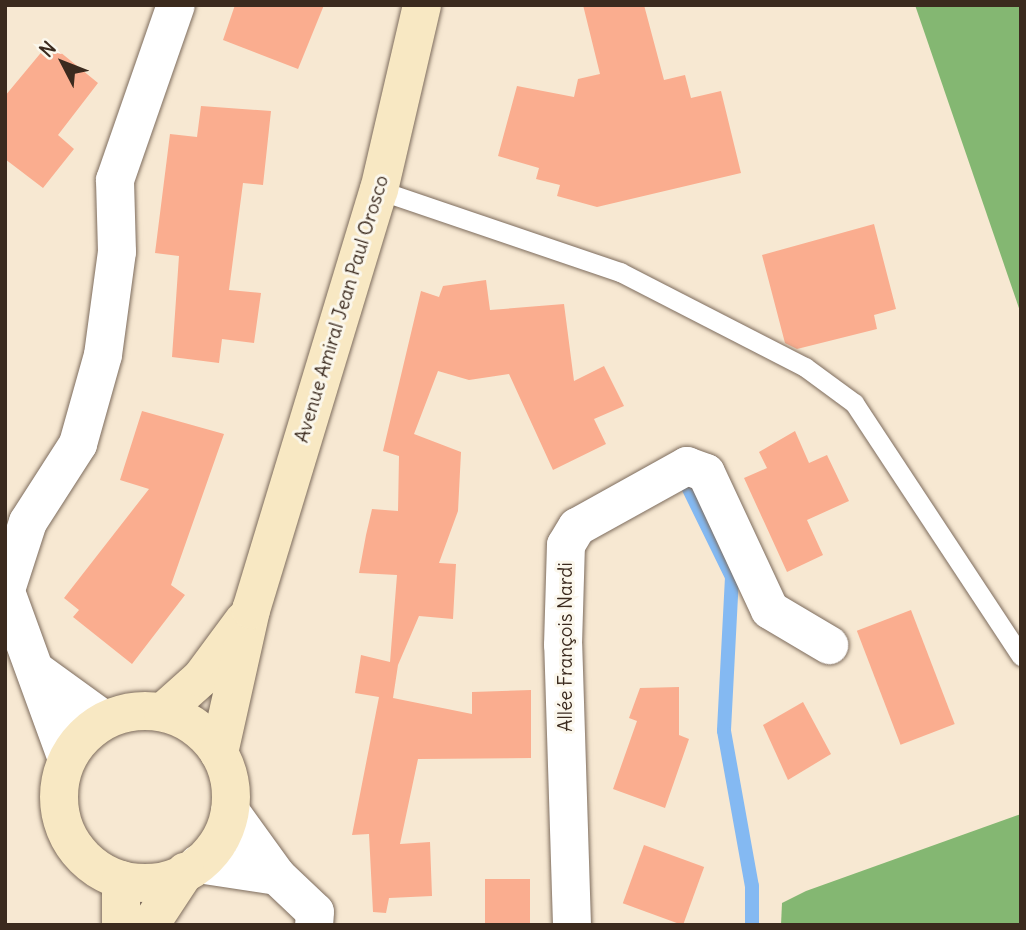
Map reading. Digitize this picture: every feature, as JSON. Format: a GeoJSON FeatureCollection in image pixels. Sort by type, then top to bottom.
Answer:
{"type":"FeatureCollection","features":[{"type":"Feature","properties":{"kind":"street"},"geometry":{"type":"LineString","coordinates":[[67,759],[38,672],[6,590],[29,522],[78,444],[106,329],[117,252],[114,180],[176,5]]}},
{"type":"Feature","properties":{"kind":"street","name":"Avenue Amiral Jean Paul Orosco"},"geometry":{"type":"LineString","coordinates":[[219,753],[251,610],[379,190],[422,5]]}},
{"type":"Feature","properties":{"kind":"street","name":"Allée François Nardi"},"geometry":{"type":"LineString","coordinates":[[572,925],[562,645],[566,545],[577,527],[687,466],[706,472],[770,610],[829,645]]}},
{"type":"Feature","properties":{"kind":"street"},"geometry":{"type":"LineString","coordinates":[[163,712],[201,678],[251,610]]}},
{"type":"Feature","properties":{"kind":"street"},"geometry":{"type":"LineString","coordinates":[[38,672],[104,720]]}},
{"type":"Feature","properties":{"kind":"street"},"geometry":{"type":"LineString","coordinates":[[150,925],[192,868],[224,831],[230,811],[230,781],[219,753],[205,734],[163,712],[133,711],[104,720],[83,737],[67,759],[59,783],[59,808],[66,832],[79,853],[121,880],[164,880],[192,868],[277,876]]}},
{"type":"Feature","properties":{"kind":"street"},"geometry":{"type":"LineString","coordinates":[[230,811],[277,876],[315,912],[314,925]]}},
{"type":"Feature","properties":{"kind":"street"},"geometry":{"type":"LineString","coordinates":[[121,880],[121,925]]}},
{"type":"Feature","properties":{"kind":"lane"},"geometry":{"type":"LineString","coordinates":[[379,190],[620,272],[814,374],[854,403],[1021,656]]}},
{"type":"Feature","properties":{"kind":"green space"},"geometry":{"type":"Polygon","coordinates":[[[915,5],[1021,5],[1021,314],[915,5]]]}},
{"type":"Feature","properties":{"kind":"green space"},"geometry":{"type":"Polygon","coordinates":[[[1021,814],[1021,925],[781,925],[782,903],[806,891],[1021,814]]]}},
{"type":"Feature","properties":{"kind":"building"},"geometry":{"type":"Polygon","coordinates":[[[235,5],[324,5],[298,69],[223,40],[235,5]]]}},
{"type":"Feature","properties":{"kind":"building"},"geometry":{"type":"Polygon","coordinates":[[[583,5],[644,5],[664,80],[685,75],[691,98],[721,91],[741,173],[597,207],[557,196],[560,185],[536,179],[539,168],[498,156],[517,86],[574,97],[578,79],[600,74],[583,5]]]}},
{"type":"Feature","properties":{"kind":"building"},"geometry":{"type":"Polygon","coordinates":[[[49,43],[98,83],[58,135],[74,149],[43,188],[5,159],[5,96],[49,43]]]}},
{"type":"Feature","properties":{"kind":"building"},"geometry":{"type":"Polygon","coordinates":[[[201,106],[271,111],[263,185],[243,183],[229,290],[261,293],[254,343],[222,339],[219,363],[172,357],[179,256],[155,253],[170,134],[197,137],[201,106]]]}},
{"type":"Feature","properties":{"kind":"building"},"geometry":{"type":"Polygon","coordinates":[[[874,224],[896,309],[874,315],[877,329],[797,349],[785,343],[762,255],[874,224]]]}},
{"type":"Feature","properties":{"kind":"building"},"geometry":{"type":"Polygon","coordinates":[[[486,280],[490,310],[564,304],[574,381],[604,366],[624,406],[594,419],[606,444],[553,470],[509,374],[469,380],[438,371],[414,434],[461,452],[458,511],[439,563],[456,564],[453,619],[419,616],[398,665],[393,698],[472,714],[472,692],[531,690],[531,758],[418,759],[400,844],[430,842],[432,896],[389,898],[386,913],[373,912],[369,834],[352,835],[379,697],[355,693],[361,655],[390,662],[397,575],[359,573],[372,509],[398,511],[399,456],[383,451],[421,291],[439,297],[443,286],[486,280]]]}},
{"type":"Feature","properties":{"kind":"building"},"geometry":{"type":"Polygon","coordinates":[[[142,411],[224,434],[171,585],[185,595],[132,664],[73,617],[79,610],[64,598],[149,489],[120,480],[142,411]]]}},
{"type":"Feature","properties":{"kind":"building"},"geometry":{"type":"Polygon","coordinates":[[[795,431],[809,463],[827,455],[849,501],[807,520],[823,555],[787,572],[744,478],[767,468],[759,452],[795,431]]]}},
{"type":"Feature","properties":{"kind":"building"},"geometry":{"type":"Polygon","coordinates":[[[911,610],[955,724],[901,745],[857,631],[911,610]]]}},
{"type":"Feature","properties":{"kind":"building"},"geometry":{"type":"Polygon","coordinates":[[[679,687],[679,735],[689,739],[665,808],[613,789],[637,721],[629,718],[640,688],[679,687]]]}},
{"type":"Feature","properties":{"kind":"building"},"geometry":{"type":"Polygon","coordinates":[[[803,702],[831,754],[788,780],[763,725],[803,702]]]}},
{"type":"Feature","properties":{"kind":"building"},"geometry":{"type":"Polygon","coordinates":[[[644,845],[704,867],[683,925],[623,903],[644,845]]]}},
{"type":"Feature","properties":{"kind":"building"},"geometry":{"type":"Polygon","coordinates":[[[485,879],[530,879],[530,925],[485,925],[485,879]]]}},
{"type":"Feature","properties":{"kind":"waterway"},"geometry":{"type":"LineString","coordinates":[[688,487],[732,577],[724,731],[752,886],[752,925]]}}]}
